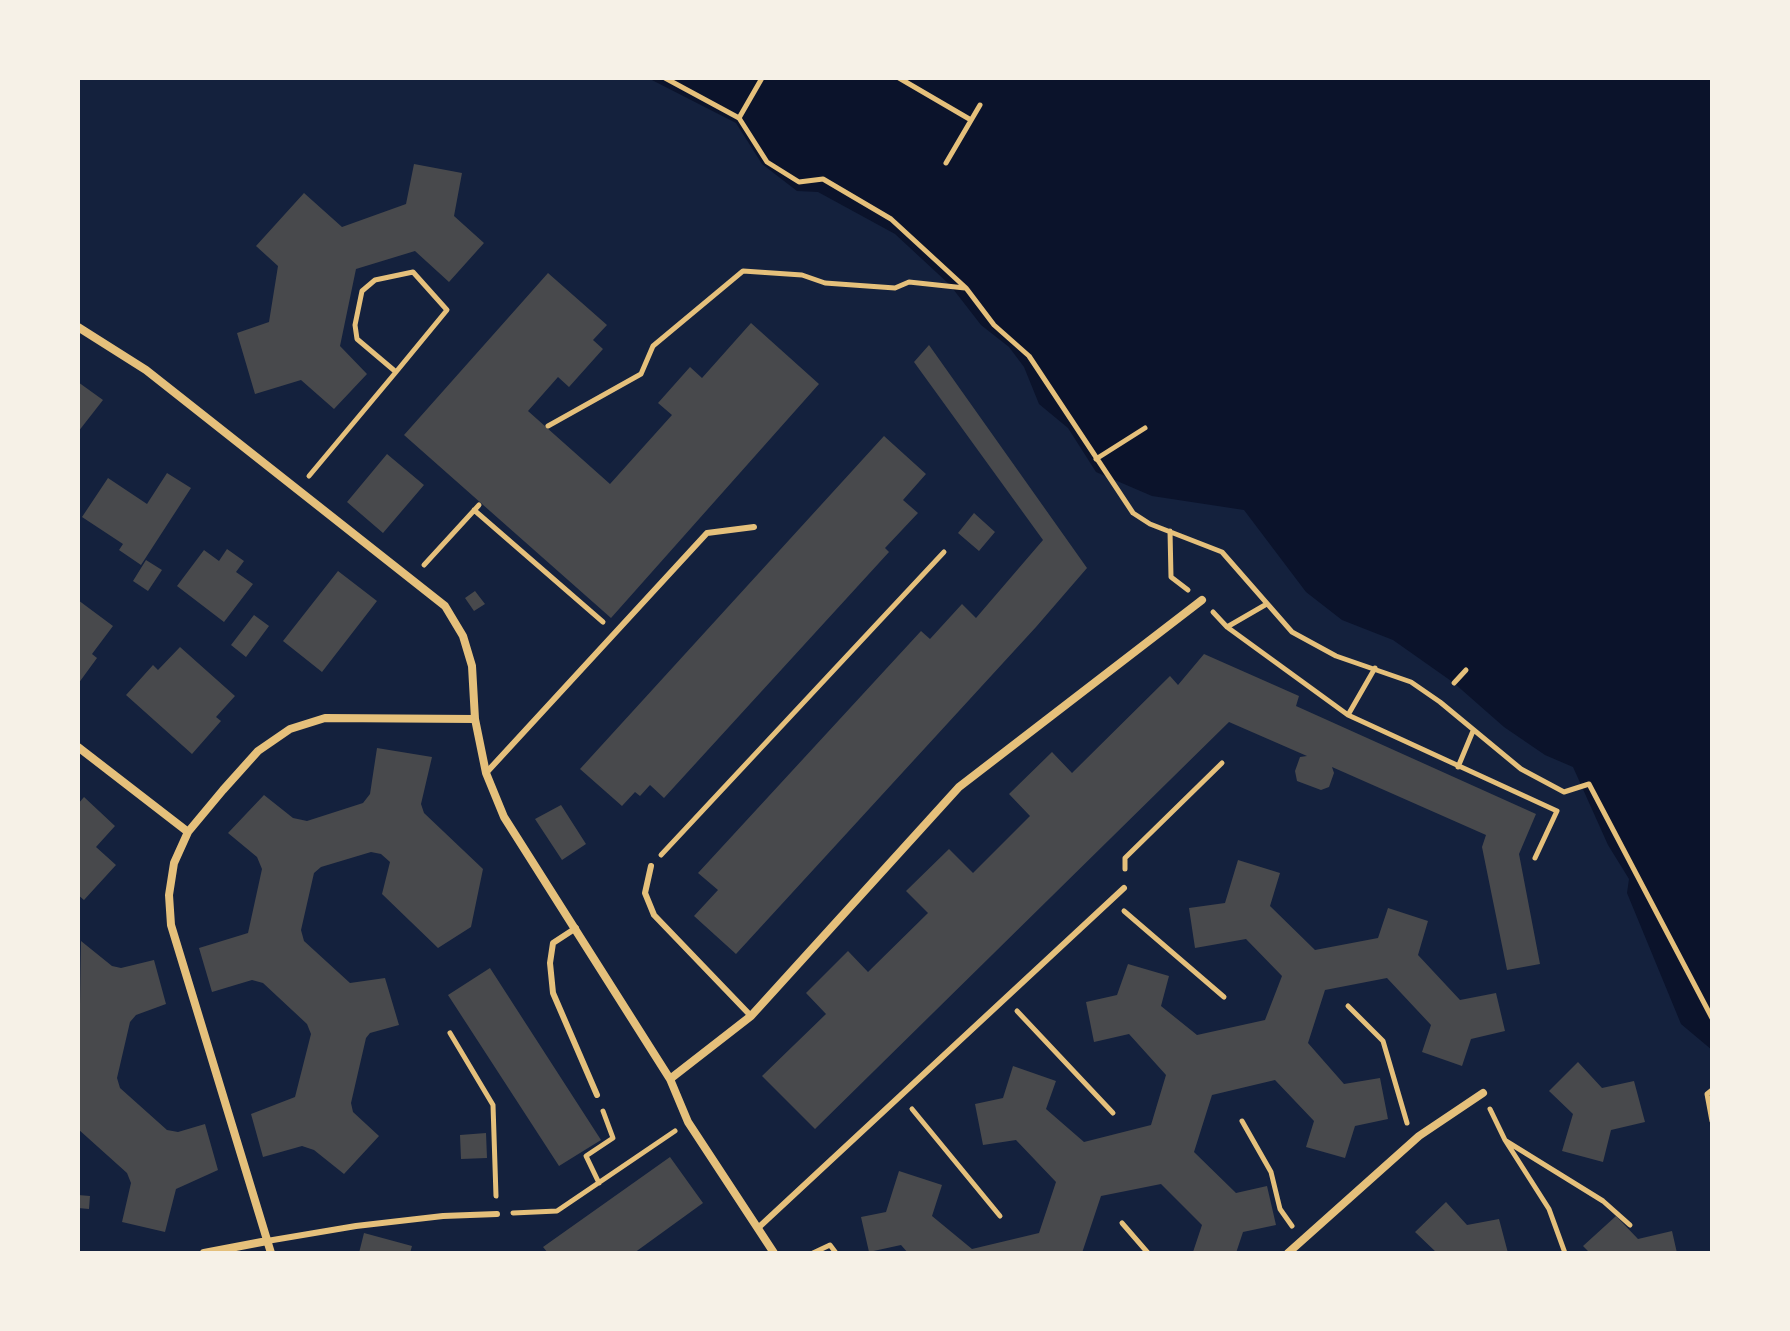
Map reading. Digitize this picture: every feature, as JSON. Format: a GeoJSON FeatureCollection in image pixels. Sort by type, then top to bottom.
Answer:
{"type":"FeatureCollection","features":[{"type":"Feature","properties":{"kind":"street"},"geometry":{"type":"LineString","coordinates":[[78,327],[146,370],[445,606],[463,636],[472,666],[475,719],[486,773],[504,817],[670,1079],[688,1122],[774,1253]]}},
{"type":"Feature","properties":{"kind":"street"},"geometry":{"type":"LineString","coordinates":[[670,1079],[751,1016],[959,787],[1202,600]]}},
{"type":"Feature","properties":{"kind":"street"},"geometry":{"type":"LineString","coordinates":[[271,1253],[171,925],[169,895],[174,863],[188,832],[258,751],[290,729],[325,718],[475,719]]}},
{"type":"Feature","properties":{"kind":"street"},"geometry":{"type":"LineString","coordinates":[[78,747],[188,832]]}},
{"type":"Feature","properties":{"kind":"street"},"geometry":{"type":"LineString","coordinates":[[1288,1253],[1419,1136],[1483,1093]]}},
{"type":"Feature","properties":{"kind":"street"},"geometry":{"type":"LineString","coordinates":[[204,1253],[267,1241]]}},
{"type":"Feature","properties":{"kind":"lane"},"geometry":{"type":"LineString","coordinates":[[486,773],[707,533],[754,527]]}},
{"type":"Feature","properties":{"kind":"lane"},"geometry":{"type":"LineString","coordinates":[[651,866],[645,893],[654,915],[751,1016]]}},
{"type":"Feature","properties":{"kind":"lane"},"geometry":{"type":"LineString","coordinates":[[758,1228],[1124,888]]}},
{"type":"Feature","properties":{"kind":"lane"},"geometry":{"type":"LineString","coordinates":[[576,928],[553,943],[550,963],[553,993],[597,1095]]}},
{"type":"Feature","properties":{"kind":"lane"},"geometry":{"type":"LineString","coordinates":[[267,1241],[356,1226],[443,1216],[497,1214]]}},
{"type":"Feature","properties":{"kind":"path"},"geometry":{"type":"LineString","coordinates":[[665,78],[739,118],[767,162],[799,182],[823,179],[891,219],[966,288],[994,325],[1029,356],[1133,513],[1222,552],[1265,605],[1292,632],[1336,656],[1411,682],[1521,769],[1564,792],[1589,784],[1712,1018]]}},
{"type":"Feature","properties":{"kind":"path"},"geometry":{"type":"LineString","coordinates":[[739,118],[762,78]]}},
{"type":"Feature","properties":{"kind":"path"},"geometry":{"type":"LineString","coordinates":[[899,78],[971,120]]}},
{"type":"Feature","properties":{"kind":"path"},"geometry":{"type":"LineString","coordinates":[[946,163],[980,105]]}},
{"type":"Feature","properties":{"kind":"path"},"geometry":{"type":"LineString","coordinates":[[548,426],[641,374],[653,346],[743,271],[802,275],[825,283],[895,288],[909,282],[966,288]]}},
{"type":"Feature","properties":{"kind":"path"},"geometry":{"type":"LineString","coordinates":[[299,489],[396,372],[447,310],[413,272],[375,280],[362,291],[355,325],[357,339],[396,372]]}},
{"type":"Feature","properties":{"kind":"path"},"geometry":{"type":"LineString","coordinates":[[1096,459],[1145,428]]}},
{"type":"Feature","properties":{"kind":"path"},"geometry":{"type":"LineString","coordinates":[[413,578],[477,508],[616,633]]}},
{"type":"Feature","properties":{"kind":"path"},"geometry":{"type":"LineString","coordinates":[[1170,531],[1171,577],[1202,600],[1227,627],[1348,715],[1557,811],[1535,858]]}},
{"type":"Feature","properties":{"kind":"path"},"geometry":{"type":"LineString","coordinates":[[651,866],[944,552]]}},
{"type":"Feature","properties":{"kind":"path"},"geometry":{"type":"LineString","coordinates":[[1227,627],[1265,605]]}},
{"type":"Feature","properties":{"kind":"path"},"geometry":{"type":"LineString","coordinates":[[1348,715],[1375,668]]}},
{"type":"Feature","properties":{"kind":"path"},"geometry":{"type":"LineString","coordinates":[[1454,683],[1466,670]]}},
{"type":"Feature","properties":{"kind":"path"},"geometry":{"type":"LineString","coordinates":[[1458,767],[1473,731]]}},
{"type":"Feature","properties":{"kind":"path"},"geometry":{"type":"LineString","coordinates":[[1124,888],[1125,858],[1222,763]]}},
{"type":"Feature","properties":{"kind":"path"},"geometry":{"type":"LineString","coordinates":[[1111,900],[1224,997]]}},
{"type":"Feature","properties":{"kind":"path"},"geometry":{"type":"LineString","coordinates":[[1006,998],[1113,1113]]}},
{"type":"Feature","properties":{"kind":"path"},"geometry":{"type":"LineString","coordinates":[[1348,1006],[1383,1041],[1403,1118],[1419,1136]]}},
{"type":"Feature","properties":{"kind":"path"},"geometry":{"type":"LineString","coordinates":[[450,1033],[493,1105],[497,1214],[557,1211],[669,1135]]}},
{"type":"Feature","properties":{"kind":"path"},"geometry":{"type":"LineString","coordinates":[[1712,1090],[1707,1094],[1712,1121]]}},
{"type":"Feature","properties":{"kind":"path"},"geometry":{"type":"LineString","coordinates":[[1483,1093],[1505,1140],[1549,1209],[1565,1253]]}},
{"type":"Feature","properties":{"kind":"path"},"geometry":{"type":"LineString","coordinates":[[597,1095],[613,1138],[586,1156],[599,1183]]}},
{"type":"Feature","properties":{"kind":"path"},"geometry":{"type":"LineString","coordinates":[[901,1096],[1000,1216]]}},
{"type":"Feature","properties":{"kind":"path"},"geometry":{"type":"LineString","coordinates":[[1242,1121],[1271,1172],[1280,1209],[1302,1240]]}},
{"type":"Feature","properties":{"kind":"path"},"geometry":{"type":"LineString","coordinates":[[1505,1140],[1603,1201],[1630,1225]]}},
{"type":"Feature","properties":{"kind":"path"},"geometry":{"type":"LineString","coordinates":[[1122,1223],[1148,1253]]}},
{"type":"Feature","properties":{"kind":"path"},"geometry":{"type":"LineString","coordinates":[[813,1253],[830,1245],[836,1253]]}},
{"type":"Feature","properties":{"kind":"water"},"geometry":{"type":"Polygon","coordinates":[[[648,78],[1712,78],[1712,1050],[1681,1024],[1627,893],[1629,879],[1608,845],[1573,767],[1545,755],[1504,727],[1454,683],[1393,640],[1342,620],[1306,592],[1244,510],[1152,496],[1096,472],[1068,428],[1039,404],[1024,367],[1009,347],[981,325],[950,285],[895,234],[818,192],[797,191],[762,164],[736,123],[648,78]]]}},
{"type":"Feature","properties":{"kind":"building"},"geometry":{"type":"Polygon","coordinates":[[[414,164],[462,173],[454,216],[484,243],[449,282],[415,251],[356,269],[340,346],[367,374],[334,409],[301,380],[255,394],[237,333],[269,322],[278,266],[256,246],[304,193],[342,227],[406,204],[414,164]]]}},
{"type":"Feature","properties":{"kind":"building"},"geometry":{"type":"Polygon","coordinates":[[[548,273],[607,325],[593,340],[603,349],[569,387],[558,377],[528,411],[610,484],[672,415],[658,403],[690,367],[702,378],[751,323],[819,384],[611,618],[404,435],[548,273]]]}},
{"type":"Feature","properties":{"kind":"building"},"geometry":{"type":"Polygon","coordinates":[[[929,345],[1087,568],[736,954],[694,916],[718,890],[698,873],[921,631],[930,639],[962,604],[976,618],[1043,540],[914,362],[929,345]]]}},
{"type":"Feature","properties":{"kind":"building"},"geometry":{"type":"Polygon","coordinates":[[[78,382],[103,400],[78,432],[78,382]]]}},
{"type":"Feature","properties":{"kind":"building"},"geometry":{"type":"Polygon","coordinates":[[[884,436],[926,474],[903,500],[918,513],[885,548],[889,552],[664,798],[650,785],[640,796],[635,792],[622,806],[580,769],[884,436]]]}},
{"type":"Feature","properties":{"kind":"building"},"geometry":{"type":"Polygon","coordinates":[[[387,454],[424,485],[383,533],[347,502],[387,454]]]}},
{"type":"Feature","properties":{"kind":"building"},"geometry":{"type":"Polygon","coordinates":[[[167,473],[191,488],[141,565],[119,550],[123,544],[82,517],[108,478],[147,504],[167,473]]]}},
{"type":"Feature","properties":{"kind":"building"},"geometry":{"type":"Polygon","coordinates":[[[974,513],[995,532],[979,551],[958,533],[974,513]]]}},
{"type":"Feature","properties":{"kind":"building"},"geometry":{"type":"Polygon","coordinates":[[[227,549],[244,561],[236,572],[253,584],[224,622],[177,586],[204,550],[219,561],[227,549]]]}},
{"type":"Feature","properties":{"kind":"building"},"geometry":{"type":"Polygon","coordinates":[[[146,560],[162,570],[148,591],[133,581],[146,560]]]}},
{"type":"Feature","properties":{"kind":"building"},"geometry":{"type":"Polygon","coordinates":[[[338,571],[377,601],[322,672],[283,641],[338,571]]]}},
{"type":"Feature","properties":{"kind":"building"},"geometry":{"type":"Polygon","coordinates":[[[475,591],[485,604],[474,611],[465,598],[475,591]]]}},
{"type":"Feature","properties":{"kind":"building"},"geometry":{"type":"Polygon","coordinates":[[[78,600],[113,626],[92,654],[97,658],[78,684],[78,600]]]}},
{"type":"Feature","properties":{"kind":"building"},"geometry":{"type":"Polygon","coordinates":[[[254,615],[269,626],[246,657],[231,645],[254,615]]]}},
{"type":"Feature","properties":{"kind":"building"},"geometry":{"type":"Polygon","coordinates":[[[180,647],[235,696],[216,717],[221,721],[192,754],[126,695],[153,665],[158,670],[180,647]]]}},
{"type":"Feature","properties":{"kind":"building"},"geometry":{"type":"Polygon","coordinates":[[[1204,654],[1299,696],[1296,706],[1536,814],[1519,854],[1540,964],[1507,970],[1482,847],[1486,835],[1332,767],[1334,773],[1329,787],[1321,790],[1297,781],[1295,771],[1300,757],[1307,756],[1229,722],[815,1129],[762,1076],[826,1014],[806,993],[848,951],[868,972],[928,913],[906,891],[949,849],[973,873],[1030,816],[1009,794],[1052,752],[1072,773],[1170,676],[1178,685],[1204,654]]]}},
{"type":"Feature","properties":{"kind":"building"},"geometry":{"type":"Polygon","coordinates":[[[377,748],[432,757],[421,804],[424,813],[483,869],[471,927],[438,948],[382,894],[390,862],[381,854],[371,852],[321,867],[314,873],[301,930],[304,941],[350,983],[385,978],[399,1025],[370,1033],[366,1038],[351,1103],[353,1112],[379,1136],[344,1174],[314,1150],[302,1146],[263,1157],[251,1114],[295,1097],[311,1034],[307,1024],[263,983],[252,980],[212,992],[199,948],[248,933],[262,869],[257,857],[228,833],[264,795],[293,818],[307,821],[363,803],[370,794],[377,748]]]}},
{"type":"Feature","properties":{"kind":"building"},"geometry":{"type":"Polygon","coordinates":[[[84,797],[115,826],[96,847],[116,865],[84,900],[78,895],[78,804],[84,797]]]}},
{"type":"Feature","properties":{"kind":"building"},"geometry":{"type":"Polygon","coordinates":[[[561,805],[586,844],[562,860],[535,819],[561,805]]]}},
{"type":"Feature","properties":{"kind":"building"},"geometry":{"type":"Polygon","coordinates":[[[1238,860],[1280,873],[1270,906],[1315,950],[1378,938],[1388,908],[1428,921],[1418,955],[1460,1000],[1496,993],[1505,1031],[1471,1039],[1462,1066],[1422,1052],[1431,1025],[1387,978],[1325,990],[1308,1043],[1344,1084],[1380,1078],[1388,1119],[1355,1126],[1345,1158],[1306,1147],[1314,1121],[1275,1080],[1212,1095],[1194,1152],[1236,1193],[1267,1186],[1276,1225],[1243,1232],[1236,1253],[1193,1252],[1202,1225],[1161,1184],[1101,1196],[1082,1253],[908,1253],[901,1245],[869,1252],[861,1217],[886,1212],[899,1171],[942,1185],[932,1216],[972,1249],[1039,1233],[1056,1182],[1016,1140],[983,1145],[975,1104],[1003,1098],[1013,1066],[1056,1081],[1046,1109],[1084,1142],[1151,1125],[1166,1075],[1129,1034],[1094,1042],[1086,1002],[1117,995],[1128,964],[1169,976],[1161,1006],[1197,1035],[1265,1020],[1282,976],[1246,939],[1195,948],[1189,908],[1225,903],[1238,860]]]}},
{"type":"Feature","properties":{"kind":"building"},"geometry":{"type":"Polygon","coordinates":[[[81,941],[112,966],[121,968],[154,960],[166,1004],[136,1015],[130,1022],[117,1078],[120,1088],[167,1130],[178,1132],[205,1124],[218,1170],[176,1189],[165,1232],[122,1222],[131,1183],[127,1173],[78,1129],[81,941]]]}},
{"type":"Feature","properties":{"kind":"building"},"geometry":{"type":"Polygon","coordinates":[[[490,968],[601,1140],[559,1166],[448,995],[490,968]]]}},
{"type":"Feature","properties":{"kind":"building"},"geometry":{"type":"Polygon","coordinates":[[[1578,1062],[1602,1088],[1634,1081],[1645,1122],[1611,1130],[1603,1162],[1562,1151],[1573,1114],[1549,1091],[1578,1062]]]}},
{"type":"Feature","properties":{"kind":"building"},"geometry":{"type":"Polygon","coordinates":[[[486,1133],[487,1158],[461,1159],[460,1135],[486,1133]]]}},
{"type":"Feature","properties":{"kind":"building"},"geometry":{"type":"Polygon","coordinates":[[[670,1157],[703,1203],[634,1253],[548,1253],[543,1247],[670,1157]]]}},
{"type":"Feature","properties":{"kind":"building"},"geometry":{"type":"Polygon","coordinates":[[[78,1195],[90,1196],[89,1209],[78,1208],[78,1195]]]}},
{"type":"Feature","properties":{"kind":"building"},"geometry":{"type":"Polygon","coordinates":[[[1446,1202],[1467,1225],[1499,1219],[1508,1253],[1437,1253],[1415,1232],[1446,1202]]]}},
{"type":"Feature","properties":{"kind":"building"},"geometry":{"type":"Polygon","coordinates":[[[1616,1216],[1638,1239],[1672,1231],[1677,1253],[1590,1253],[1583,1246],[1616,1216]]]}},
{"type":"Feature","properties":{"kind":"building"},"geometry":{"type":"Polygon","coordinates":[[[364,1233],[412,1246],[410,1253],[359,1253],[364,1233]]]}}]}
